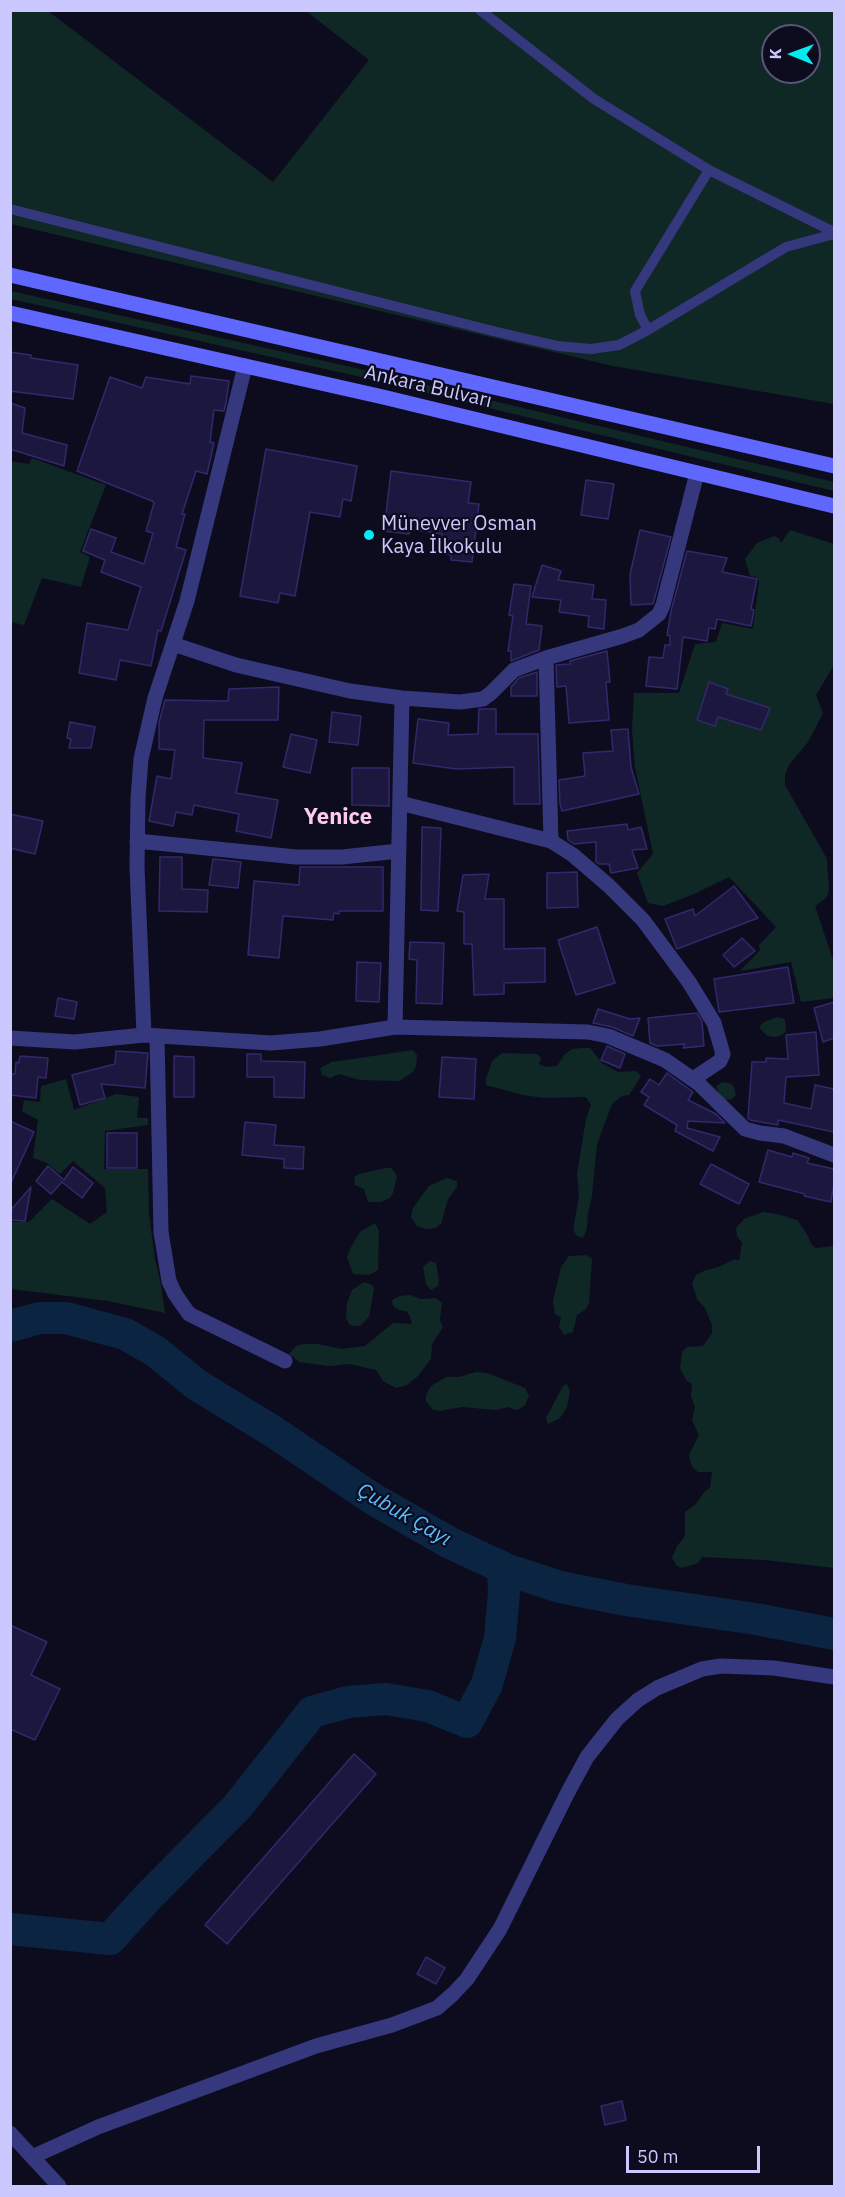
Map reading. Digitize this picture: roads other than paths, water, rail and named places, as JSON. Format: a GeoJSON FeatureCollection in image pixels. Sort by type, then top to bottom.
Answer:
{"type":"FeatureCollection","features":[{"type":"Feature","properties":{"kind":"main road","name":"Ankara Bulvarı"},"geometry":{"type":"LineString","coordinates":[[10,275],[834,466]]}},
{"type":"Feature","properties":{"kind":"main road","name":"Ankara Bulvarı"},"geometry":{"type":"LineString","coordinates":[[10,313],[245,366],[834,506]]}},
{"type":"Feature","properties":{"kind":"street"},"geometry":{"type":"LineString","coordinates":[[245,366],[190,590],[155,698],[141,759],[137,841],[151,1035],[161,1232],[164,1262],[169,1281],[189,1314],[285,1361]]}},
{"type":"Feature","properties":{"kind":"street"},"geometry":{"type":"LineString","coordinates":[[173,644],[268,673],[350,691],[460,702],[483,699],[513,670],[639,630],[659,614],[697,473]]}},
{"type":"Feature","properties":{"kind":"street"},"geometry":{"type":"LineString","coordinates":[[546,658],[551,841]]}},
{"type":"Feature","properties":{"kind":"street"},"geometry":{"type":"LineString","coordinates":[[395,1027],[402,698]]}},
{"type":"Feature","properties":{"kind":"street"},"geometry":{"type":"LineString","coordinates":[[400,803],[551,841],[573,855],[609,886],[643,920],[689,982],[714,1023],[723,1054],[720,1061],[693,1078]]}},
{"type":"Feature","properties":{"kind":"street"},"geometry":{"type":"LineString","coordinates":[[137,841],[296,857],[342,857],[399,851]]}},
{"type":"Feature","properties":{"kind":"street"},"geometry":{"type":"LineString","coordinates":[[10,1038],[75,1042],[151,1035],[271,1043],[320,1039],[395,1027],[588,1032],[608,1036],[665,1060],[693,1078],[745,1129],[784,1136],[834,1155]]}},
{"type":"Feature","properties":{"kind":"street"},"geometry":{"type":"LineString","coordinates":[[32,2157],[98,2127],[316,2046],[392,2025],[437,2008],[467,1979],[500,1929],[587,1757],[617,1719],[638,1700],[657,1688],[702,1669],[741,1666],[774,1668],[834,1677]]}},
{"type":"Feature","properties":{"kind":"street"},"geometry":{"type":"LineString","coordinates":[[10,2133],[58,2187]]}},
{"type":"Feature","properties":{"kind":"lane"},"geometry":{"type":"LineString","coordinates":[[480,10],[594,99],[709,170],[834,233]]}},
{"type":"Feature","properties":{"kind":"lane"},"geometry":{"type":"LineString","coordinates":[[648,330],[640,315],[635,291],[709,170]]}},
{"type":"Feature","properties":{"kind":"lane"},"geometry":{"type":"LineString","coordinates":[[10,209],[558,346],[591,350],[619,345],[648,330],[786,247],[834,233]]}},
{"type":"Feature","properties":{"kind":"waterway","name":"Çubuk Çayı"},"geometry":{"type":"LineString","coordinates":[[10,1326],[40,1318],[66,1318],[125,1334],[155,1351],[197,1385],[274,1432],[373,1499],[450,1543],[508,1570],[560,1587],[626,1600],[756,1619],[834,1634]]}},
{"type":"Feature","properties":{"kind":"waterway"},"geometry":{"type":"LineString","coordinates":[[10,1929],[110,1939],[237,1807],[312,1712],[348,1702],[386,1699],[428,1706],[467,1722],[487,1684],[500,1638],[504,1592],[503,1568]]}},
{"type":"Feature","properties":{"kind":"place","name":"Münevver Osman Kaya İlkokulu"},"geometry":{"type":"Point","coordinates":[369,535]}},
{"type":"Feature","properties":{"kind":"district","name":"Yenice"},"geometry":{"type":"Point","coordinates":[338,818]}}]}
